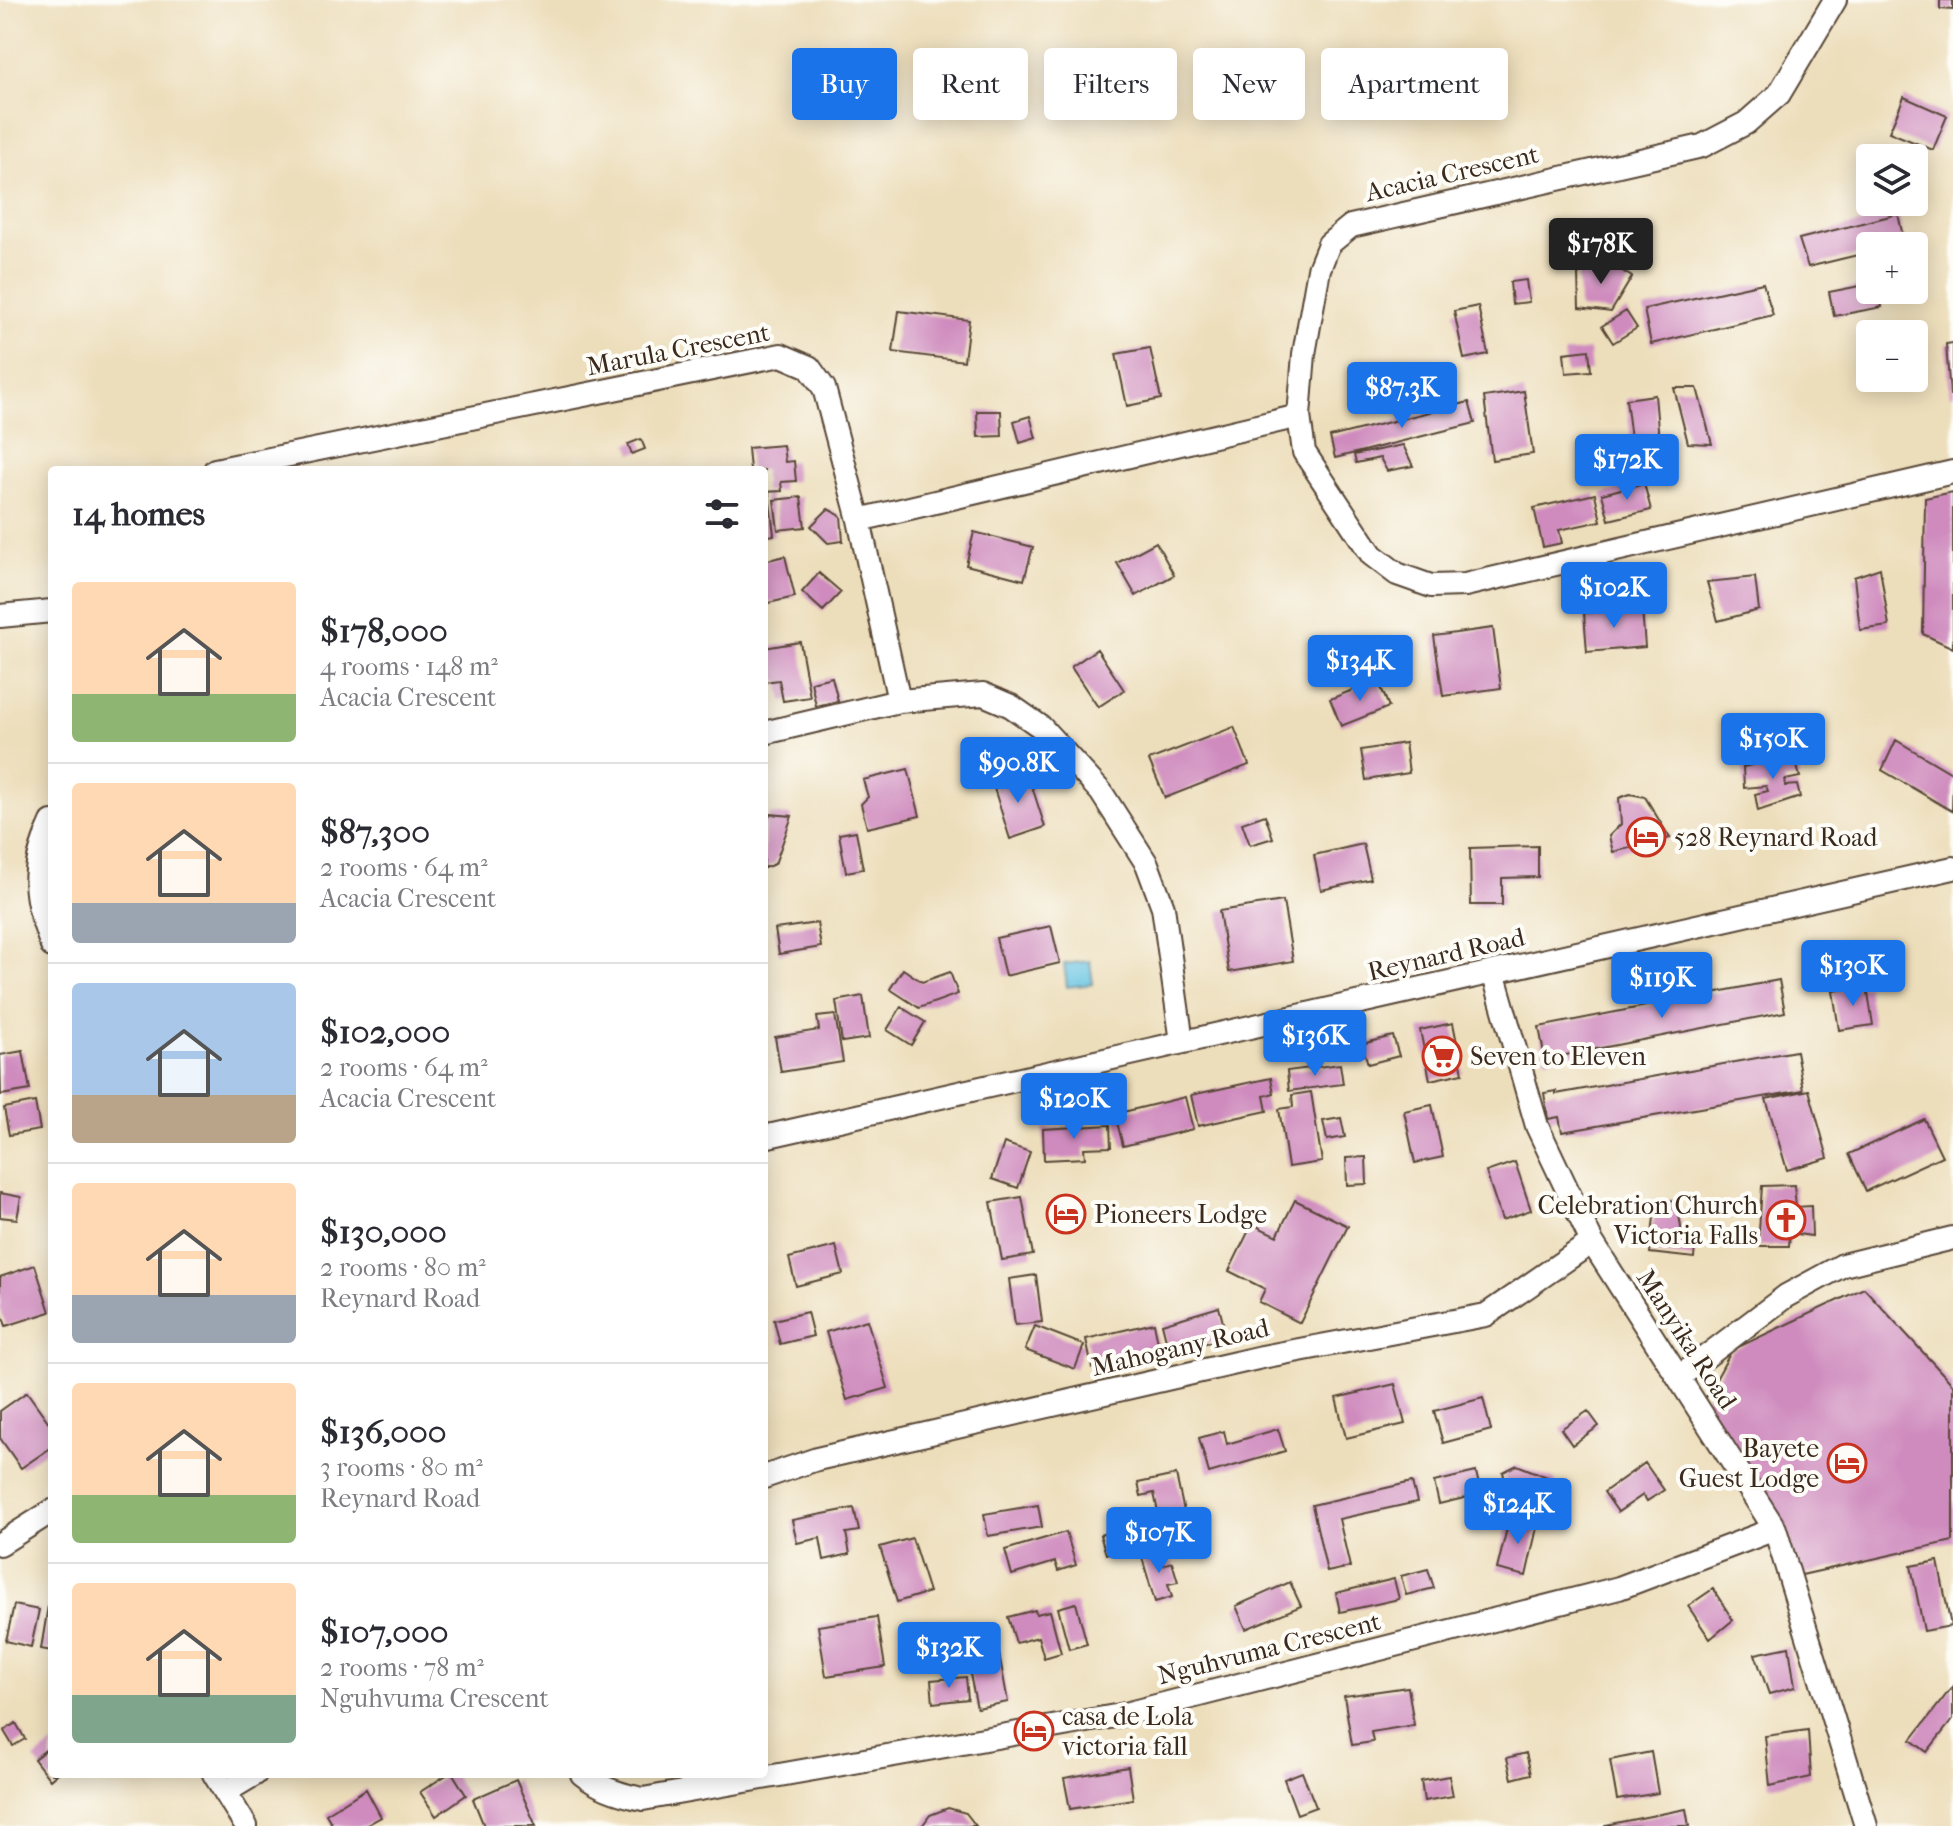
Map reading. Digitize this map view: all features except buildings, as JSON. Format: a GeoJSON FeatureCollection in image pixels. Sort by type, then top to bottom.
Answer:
{"type":"FeatureCollection","features":[{"type":"Feature","properties":{"kind":"street","name":"Acacia Crescent"},"geometry":{"type":"LineString","coordinates":[[1835,0],[1779,94],[1746,123],[1702,146],[1351,226],[1329,244],[1319,269],[1304,354],[1299,416],[1304,452],[1372,555],[1397,574],[1431,586],[1465,585],[1953,472]]}},
{"type":"Feature","properties":{"kind":"street","name":"Marula Crescent"},"geometry":{"type":"LineString","coordinates":[[235,466],[781,355],[809,367],[824,388],[859,520],[899,701]]}},
{"type":"Feature","properties":{"kind":"street"},"geometry":{"type":"LineString","coordinates":[[859,520],[1299,416]]}},
{"type":"Feature","properties":{"kind":"street"},"geometry":{"type":"LineString","coordinates":[[0,616],[48,611]]}},
{"type":"Feature","properties":{"kind":"street"},"geometry":{"type":"LineString","coordinates":[[768,732],[899,701],[983,694],[1011,706],[1041,727],[1101,792],[1147,864],[1163,907],[1182,1042]]}},
{"type":"Feature","properties":{"kind":"street"},"geometry":{"type":"LineString","coordinates":[[48,831],[38,853],[35,882],[48,931]]}},
{"type":"Feature","properties":{"kind":"street","name":"Reynard Road"},"geometry":{"type":"LineString","coordinates":[[768,1136],[1953,868]]}},
{"type":"Feature","properties":{"kind":"street","name":"Manyika Road"},"geometry":{"type":"LineString","coordinates":[[1493,972],[1537,1126],[1592,1242],[1775,1529],[1866,1826]]}},
{"type":"Feature","properties":{"kind":"street"},"geometry":{"type":"LineString","coordinates":[[1679,1377],[1786,1296],[1843,1265],[1953,1238]]}},
{"type":"Feature","properties":{"kind":"street","name":"Mahogany Road"},"geometry":{"type":"LineString","coordinates":[[768,1476],[817,1459],[1262,1357],[1486,1315],[1592,1242]]}},
{"type":"Feature","properties":{"kind":"street"},"geometry":{"type":"LineString","coordinates":[[0,1544],[48,1517]]}},
{"type":"Feature","properties":{"kind":"street","name":"Nguhvuma Crescent"},"geometry":{"type":"LineString","coordinates":[[768,1777],[1121,1715],[1619,1588],[1775,1529]]}},
{"type":"Feature","properties":{"kind":"street"},"geometry":{"type":"LineString","coordinates":[[239,1778],[220,1783],[246,1826]]}},
{"type":"Feature","properties":{"kind":"street","name":"Nguhvuma Crescent"},"geometry":{"type":"LineString","coordinates":[[587,1778],[643,1799],[762,1778]]}},
{"type":"Feature","properties":{"kind":"water"},"geometry":{"type":"Polygon","coordinates":[[[1090,961],[1093,984],[1067,987],[1064,964],[1090,961]]]}},
{"type":"Feature","properties":{"kind":"place","name":"528 Reynard Road"},"geometry":{"type":"Point","coordinates":[1646,837]}},
{"type":"Feature","properties":{"kind":"place","name":"Seven to Eleven"},"geometry":{"type":"Point","coordinates":[1442,1056]}},
{"type":"Feature","properties":{"kind":"place","name":"Pioneers Lodge"},"geometry":{"type":"Point","coordinates":[1066,1214]}},
{"type":"Feature","properties":{"kind":"place","name":"Celebration Church Victoria Falls"},"geometry":{"type":"Point","coordinates":[1786,1220]}},
{"type":"Feature","properties":{"kind":"place","name":"Bayete Guest Lodge"},"geometry":{"type":"Point","coordinates":[1847,1463]}},
{"type":"Feature","properties":{"kind":"place","name":"casa de Lola victoria fall"},"geometry":{"type":"Point","coordinates":[1034,1731]}}]}
